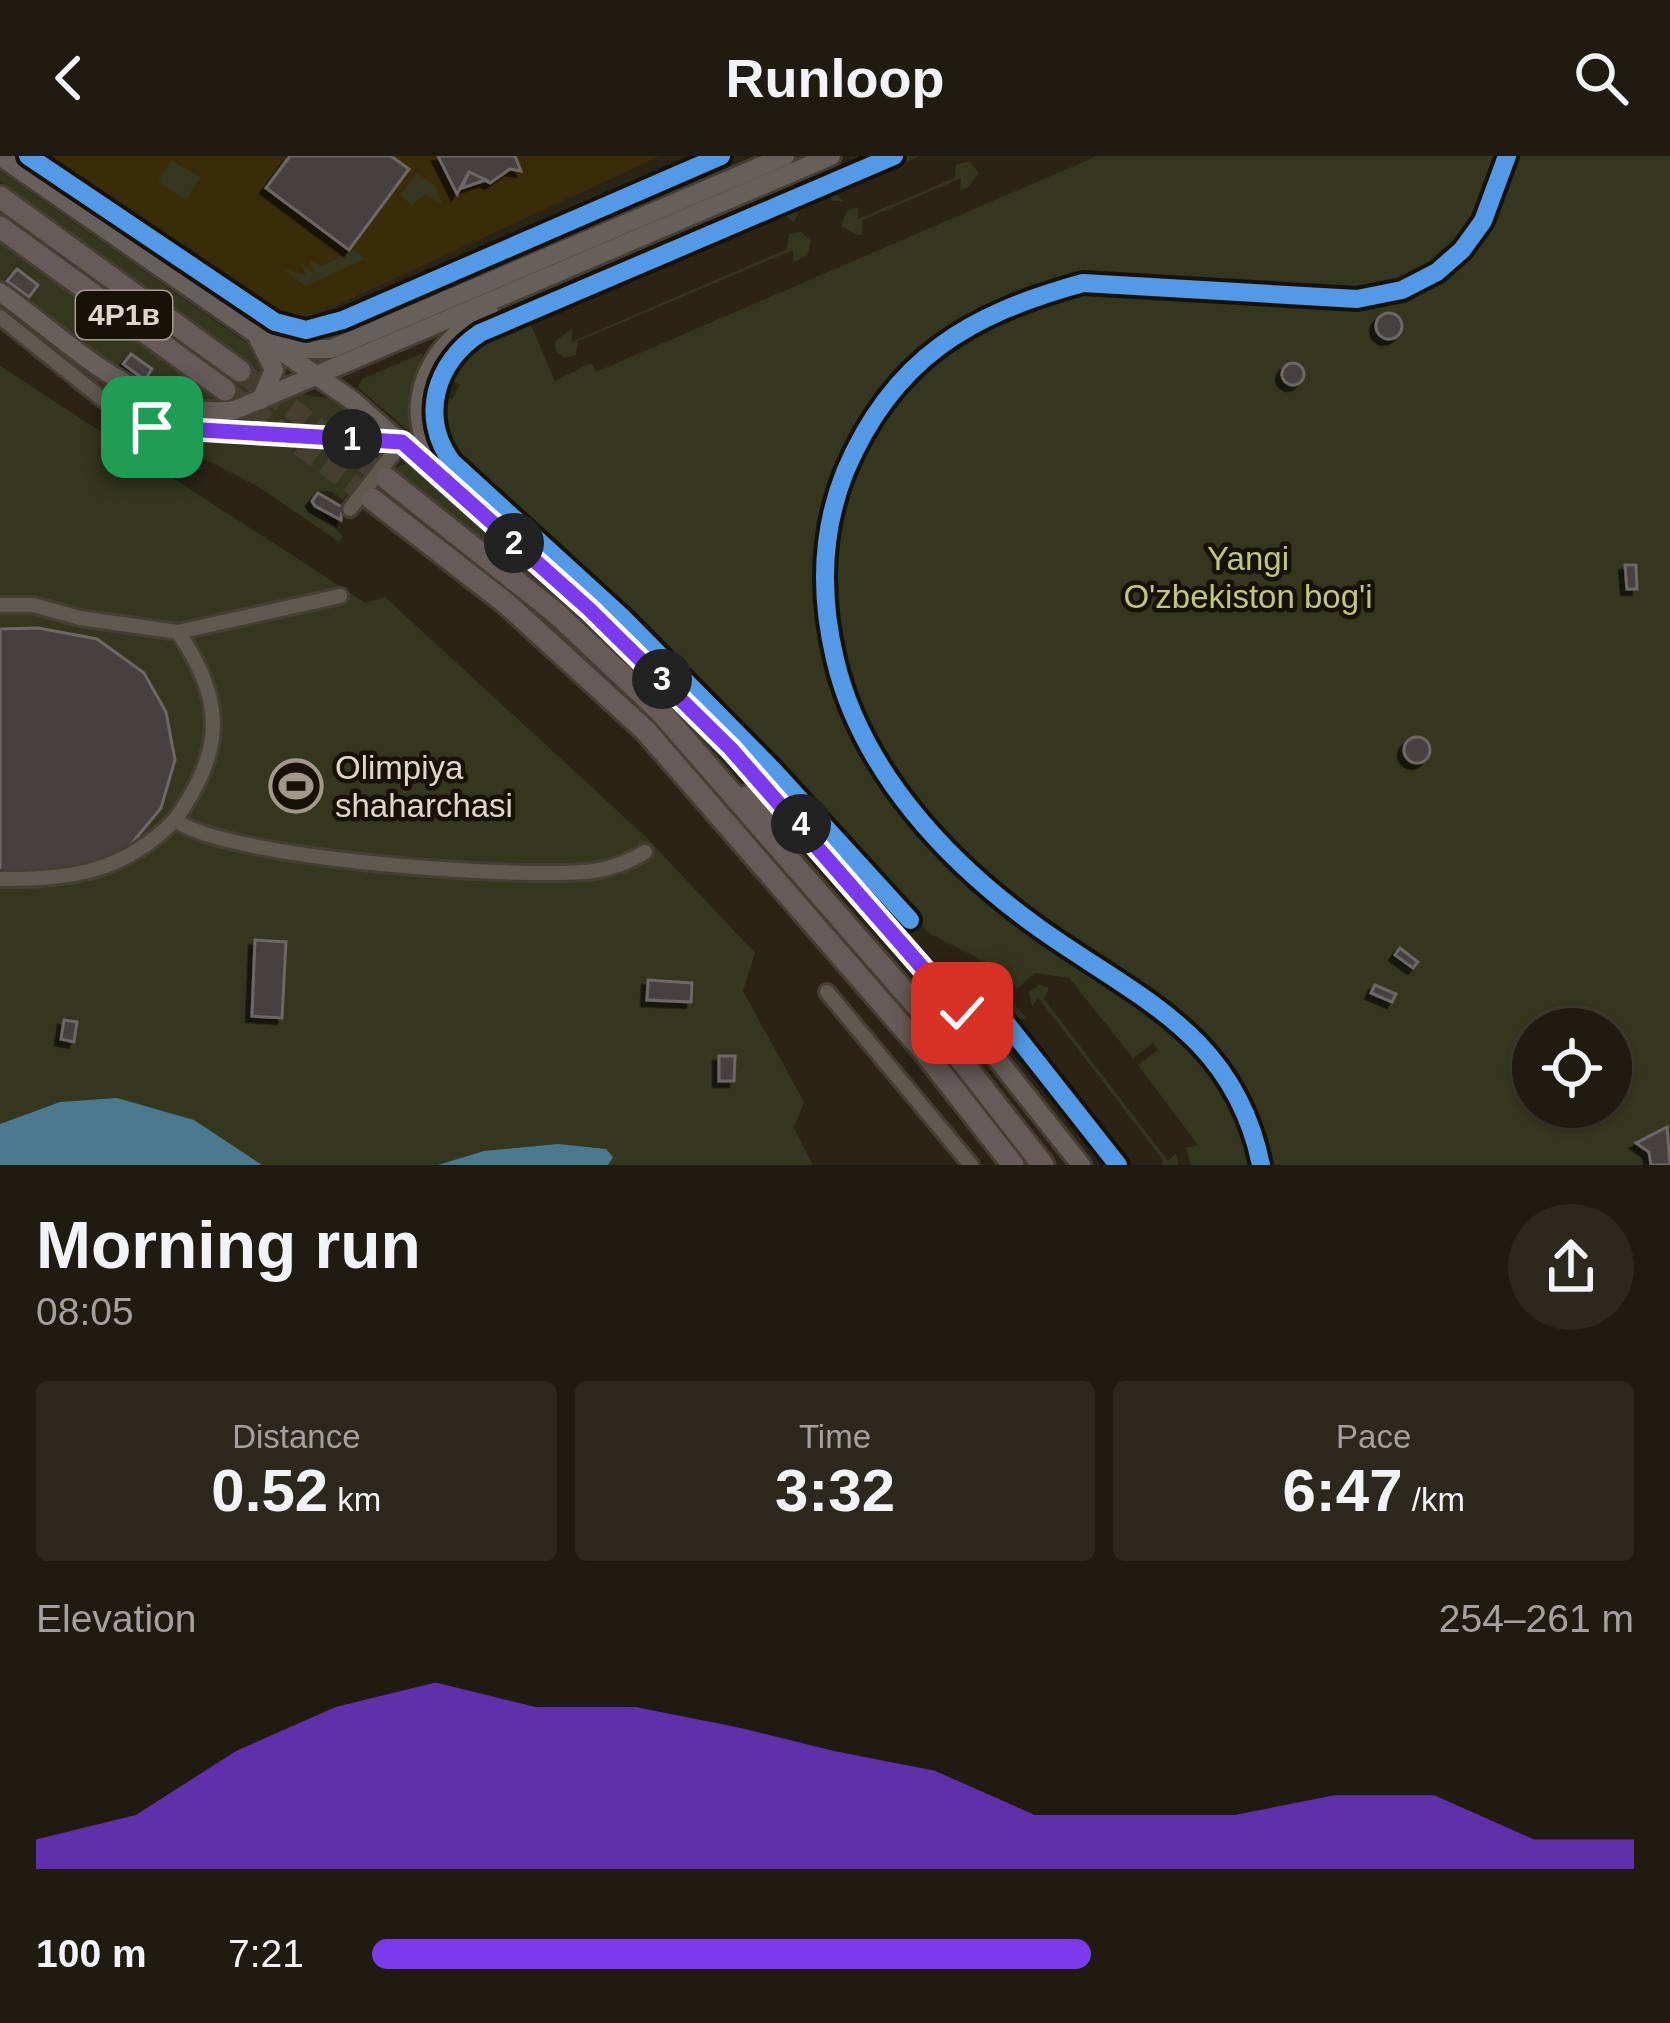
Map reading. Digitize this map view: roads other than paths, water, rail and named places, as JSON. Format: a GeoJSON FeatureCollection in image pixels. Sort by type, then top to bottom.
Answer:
{"type":"FeatureCollection","features":[{"type":"Feature","properties":{"kind":"highway"},"geometry":{"type":"LineString","coordinates":[[0,196],[240,370]]}},
{"type":"Feature","properties":{"kind":"highway","name":"4Р1в"},"geometry":{"type":"LineString","coordinates":[[0,227],[225,390]]}},
{"type":"Feature","properties":{"kind":"highway"},"geometry":{"type":"LineString","coordinates":[[387,479],[592,645],[730,788],[936,1028],[1043,1165]]}},
{"type":"Feature","properties":{"kind":"highway"},"geometry":{"type":"LineString","coordinates":[[372,499],[507,604],[645,730],[922,1048],[1013,1165]]}},
{"type":"Feature","properties":{"kind":"highway"},"geometry":{"type":"LineString","coordinates":[[730,788],[810,835]]}},
{"type":"Feature","properties":{"kind":"main road"},"geometry":{"type":"LineString","coordinates":[[0,156],[319,376],[402,442],[656,674],[810,835],[1081,1165]]}},
{"type":"Feature","properties":{"kind":"main road"},"geometry":{"type":"LineString","coordinates":[[243,324],[296,347],[331,349],[796,159],[831,156]]}},
{"type":"Feature","properties":{"kind":"main road"},"geometry":{"type":"LineString","coordinates":[[468,501],[437,466],[421,435],[418,403],[428,368],[464,326],[796,159]]}},
{"type":"Feature","properties":{"kind":"main road"},"geometry":{"type":"LineString","coordinates":[[0,292],[155,400],[208,412],[258,403],[600,254]]}},
{"type":"Feature","properties":{"kind":"main road"},"geometry":{"type":"LineString","coordinates":[[243,324],[273,364],[272,385],[258,403]]}},
{"type":"Feature","properties":{"kind":"lane"},"geometry":{"type":"LineString","coordinates":[[0,317],[122,414],[152,427],[402,442]]}},
{"type":"Feature","properties":{"kind":"lane"},"geometry":{"type":"LineString","coordinates":[[350,509],[402,442]]}},
{"type":"Feature","properties":{"kind":"lane"},"geometry":{"type":"LineString","coordinates":[[0,605],[33,605],[80,618],[178,632],[340,596]]}},
{"type":"Feature","properties":{"kind":"lane"},"geometry":{"type":"LineString","coordinates":[[0,879],[54,879],[106,869],[133,857],[175,820],[203,776],[214,730],[207,680],[178,632]]}},
{"type":"Feature","properties":{"kind":"lane"},"geometry":{"type":"LineString","coordinates":[[175,820],[190,831],[231,841],[361,862],[573,872],[620,865],[645,852]]}},
{"type":"Feature","properties":{"kind":"lane"},"geometry":{"type":"LineString","coordinates":[[827,992],[971,1165]]}},
{"type":"Feature","properties":{"kind":"water"},"geometry":{"type":"Polygon","coordinates":[[[117,1098],[194,1120],[262,1165],[0,1165],[0,1124],[60,1102],[117,1098]]]}},
{"type":"Feature","properties":{"kind":"water"},"geometry":{"type":"Polygon","coordinates":[[[558,1144],[606,1149],[613,1157],[608,1165],[438,1165],[484,1151],[558,1144]]]}},
{"type":"Feature","properties":{"kind":"tunnel"},"geometry":{"type":"LineString","coordinates":[[240,371],[387,479]]}},
{"type":"Feature","properties":{"kind":"tunnel"},"geometry":{"type":"LineString","coordinates":[[225,390],[372,499]]}},
{"type":"Feature","properties":{"kind":"place","name":"Olimpiya shaharchasi"},"geometry":{"type":"Point","coordinates":[296,786]}},
{"type":"Feature","properties":{"kind":"park label","name":"Yangi O'zbekiston bog'i"},"geometry":{"type":"Point","coordinates":[1248,577]}}]}
